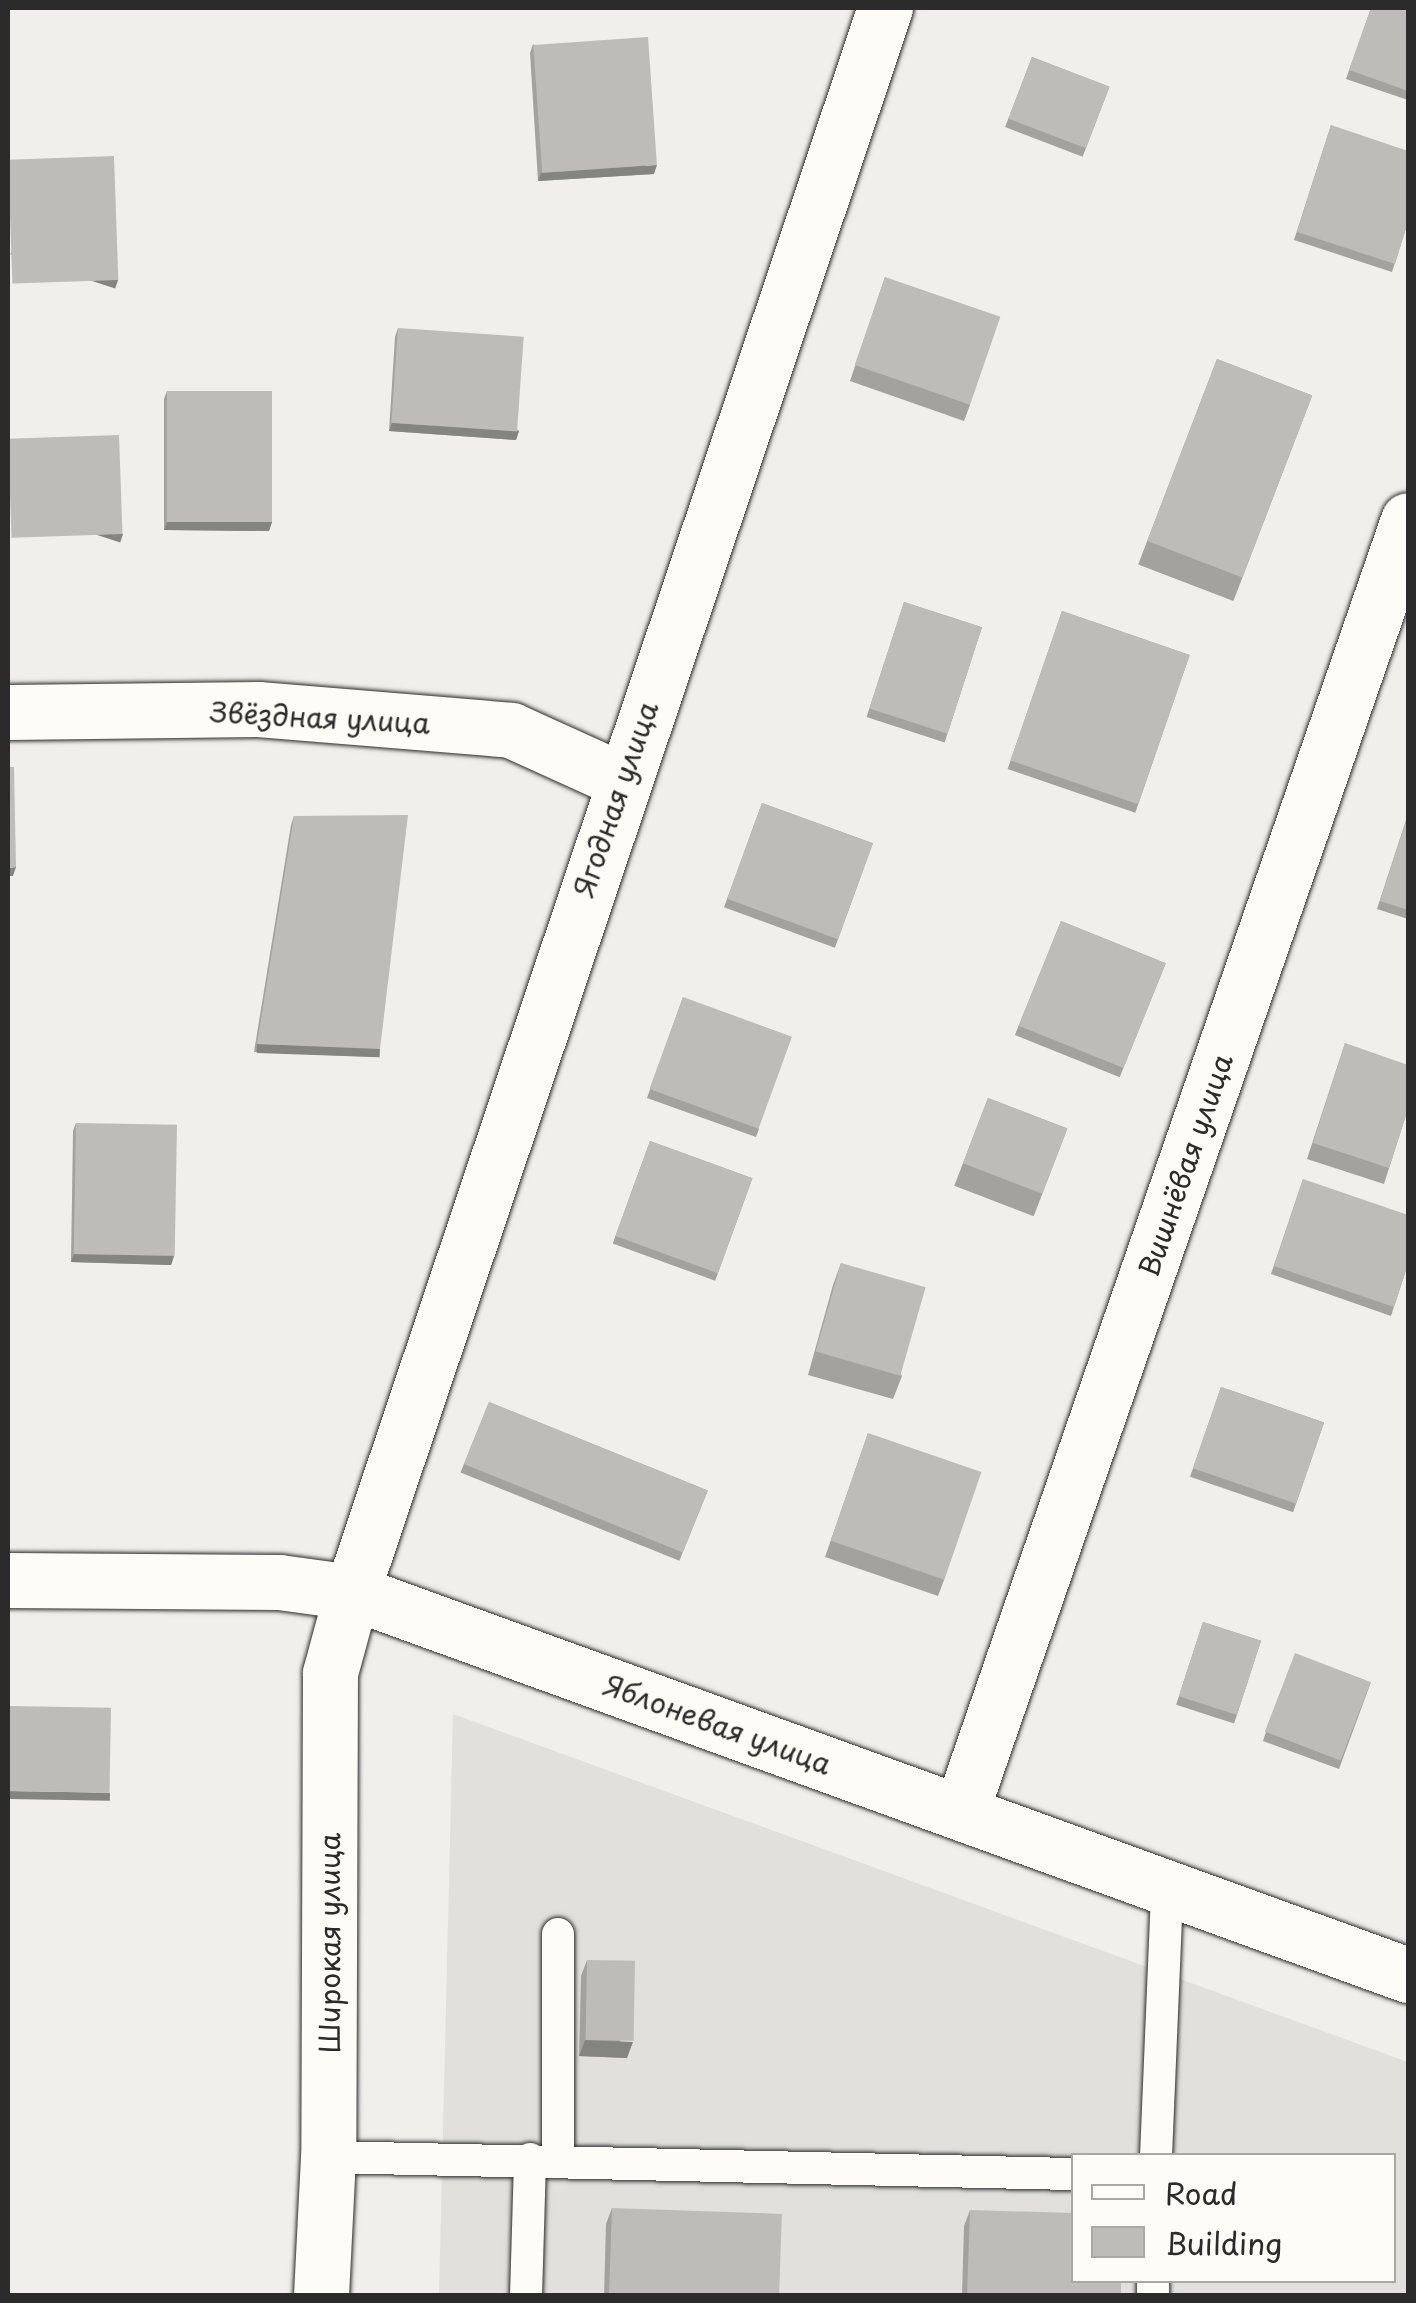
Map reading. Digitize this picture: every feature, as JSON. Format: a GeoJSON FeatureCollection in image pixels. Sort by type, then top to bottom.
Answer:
{"type":"FeatureCollection","features":[{"type":"Feature","properties":{"kind":"street","name":"Ягодная улица"},"geometry":{"type":"LineString","coordinates":[[352,1592],[621,780],[885,8]]}},
{"type":"Feature","properties":{"kind":"street","name":"Вишнёвая улица"},"geometry":{"type":"LineString","coordinates":[[961,1811],[1408,520]]}},
{"type":"Feature","properties":{"kind":"street","name":"Звёздная улица"},"geometry":{"type":"LineString","coordinates":[[8,712],[258,709],[511,730],[621,780]]}},
{"type":"Feature","properties":{"kind":"street","name":"Яблоневая улица"},"geometry":{"type":"LineString","coordinates":[[8,1580],[279,1582],[352,1592],[1408,1976]]}},
{"type":"Feature","properties":{"kind":"street","name":"Широкая улица"},"geometry":{"type":"LineString","coordinates":[[320,2296],[328,2157],[330,1673],[352,1592]]}},
{"type":"Feature","properties":{"kind":"lane"},"geometry":{"type":"LineString","coordinates":[[1156,2153],[1167,1890]]}},
{"type":"Feature","properties":{"kind":"lane"},"geometry":{"type":"LineString","coordinates":[[526,2296],[544,2159],[558,1934]]}},
{"type":"Feature","properties":{"kind":"lane"},"geometry":{"type":"LineString","coordinates":[[328,2157],[1071,2174]]}},
{"type":"Feature","properties":{"kind":"shaded area"},"geometry":{"type":"Polygon","coordinates":[[[453,1714],[1408,2062],[1408,2295],[439,2296],[453,1714]]]}},
{"type":"Feature","properties":{"kind":"building"},"geometry":{"type":"Polygon","coordinates":[[[1371,8],[1408,8],[1408,91],[1349,70],[1371,8]]]}},
{"type":"Feature","properties":{"kind":"building"},"geometry":{"type":"Polygon","coordinates":[[[648,37],[657,165],[542,173],[533,45],[648,37]]]}},
{"type":"Feature","properties":{"kind":"building"},"geometry":{"type":"Polygon","coordinates":[[[1032,57],[1109,87],[1086,148],[1008,119],[1032,57]]]}},
{"type":"Feature","properties":{"kind":"building"},"geometry":{"type":"Polygon","coordinates":[[[1331,125],[1408,151],[1408,222],[1395,264],[1297,232],[1331,125]]]}},
{"type":"Feature","properties":{"kind":"building"},"geometry":{"type":"Polygon","coordinates":[[[114,156],[118,280],[12,284],[8,160],[114,156]]]}},
{"type":"Feature","properties":{"kind":"building"},"geometry":{"type":"Polygon","coordinates":[[[885,277],[1000,317],[970,405],[855,365],[885,277]]]}},
{"type":"Feature","properties":{"kind":"building"},"geometry":{"type":"Polygon","coordinates":[[[398,328],[524,337],[517,432],[391,423],[398,328]]]}},
{"type":"Feature","properties":{"kind":"building"},"geometry":{"type":"Polygon","coordinates":[[[1217,359],[1312,396],[1242,578],[1147,541],[1217,359]]]}},
{"type":"Feature","properties":{"kind":"building"},"geometry":{"type":"Polygon","coordinates":[[[167,391],[272,391],[272,522],[167,522],[167,391]]]}},
{"type":"Feature","properties":{"kind":"building"},"geometry":{"type":"Polygon","coordinates":[[[119,435],[122,534],[12,538],[8,439],[119,435]]]}},
{"type":"Feature","properties":{"kind":"building"},"geometry":{"type":"Polygon","coordinates":[[[904,602],[982,627],[947,734],[869,709],[904,602]]]}},
{"type":"Feature","properties":{"kind":"building"},"geometry":{"type":"Polygon","coordinates":[[[1062,611],[1190,655],[1138,804],[1011,760],[1062,611]]]}},
{"type":"Feature","properties":{"kind":"building"},"geometry":{"type":"Polygon","coordinates":[[[8,767],[14,767],[16,867],[8,868],[8,767]]]}},
{"type":"Feature","properties":{"kind":"building"},"geometry":{"type":"Polygon","coordinates":[[[762,803],[873,843],[838,939],[727,899],[762,803]]]}},
{"type":"Feature","properties":{"kind":"building"},"geometry":{"type":"Polygon","coordinates":[[[408,815],[380,1049],[257,1044],[294,816],[408,815]]]}},
{"type":"Feature","properties":{"kind":"building"},"geometry":{"type":"Polygon","coordinates":[[[1408,815],[1408,910],[1380,901],[1408,815]]]}},
{"type":"Feature","properties":{"kind":"building"},"geometry":{"type":"Polygon","coordinates":[[[1061,921],[1166,963],[1123,1068],[1019,1026],[1061,921]]]}},
{"type":"Feature","properties":{"kind":"building"},"geometry":{"type":"Polygon","coordinates":[[[683,997],[792,1037],[758,1129],[649,1089],[683,997]]]}},
{"type":"Feature","properties":{"kind":"building"},"geometry":{"type":"Polygon","coordinates":[[[1345,1043],[1408,1065],[1408,1109],[1389,1168],[1313,1143],[1345,1043]]]}},
{"type":"Feature","properties":{"kind":"building"},"geometry":{"type":"Polygon","coordinates":[[[988,1098],[1067,1128],[1042,1194],[963,1163],[988,1098]]]}},
{"type":"Feature","properties":{"kind":"building"},"geometry":{"type":"Polygon","coordinates":[[[76,1123],[177,1125],[175,1256],[74,1254],[76,1123]]]}},
{"type":"Feature","properties":{"kind":"building"},"geometry":{"type":"Polygon","coordinates":[[[650,1141],[752,1178],[718,1273],[615,1236],[650,1141]]]}},
{"type":"Feature","properties":{"kind":"building"},"geometry":{"type":"Polygon","coordinates":[[[1303,1179],[1408,1215],[1408,1264],[1394,1307],[1274,1266],[1303,1179]]]}},
{"type":"Feature","properties":{"kind":"building"},"geometry":{"type":"Polygon","coordinates":[[[8,1258],[10,1258],[8,1361],[8,1258]]]}},
{"type":"Feature","properties":{"kind":"building"},"geometry":{"type":"Polygon","coordinates":[[[841,1263],[926,1287],[900,1376],[816,1351],[841,1263]]]}},
{"type":"Feature","properties":{"kind":"building"},"geometry":{"type":"Polygon","coordinates":[[[1221,1387],[1324,1422],[1296,1504],[1193,1468],[1221,1387]]]}},
{"type":"Feature","properties":{"kind":"building"},"geometry":{"type":"Polygon","coordinates":[[[489,1402],[708,1490],[683,1553],[464,1464],[489,1402]]]}},
{"type":"Feature","properties":{"kind":"building"},"geometry":{"type":"Polygon","coordinates":[[[868,1433],[981,1472],[944,1580],[831,1541],[868,1433]]]}},
{"type":"Feature","properties":{"kind":"building"},"geometry":{"type":"Polygon","coordinates":[[[1203,1622],[1261,1641],[1237,1715],[1179,1696],[1203,1622]]]}},
{"type":"Feature","properties":{"kind":"building"},"geometry":{"type":"Polygon","coordinates":[[[1295,1653],[1371,1682],[1341,1760],[1265,1731],[1295,1653]]]}},
{"type":"Feature","properties":{"kind":"building"},"geometry":{"type":"Polygon","coordinates":[[[8,1706],[111,1708],[110,1793],[8,1791],[8,1706]]]}},
{"type":"Feature","properties":{"kind":"building"},"geometry":{"type":"Polygon","coordinates":[[[587,1960],[635,1961],[634,2041],[586,2040],[587,1960]]]}},
{"type":"Feature","properties":{"kind":"building"},"geometry":{"type":"Polygon","coordinates":[[[612,2208],[782,2214],[779,2296],[609,2296],[612,2208]]]}},
{"type":"Feature","properties":{"kind":"building"},"geometry":{"type":"Polygon","coordinates":[[[970,2210],[1071,2213],[1071,2283],[1121,2283],[1121,2296],[967,2296],[970,2210]]]}}]}
